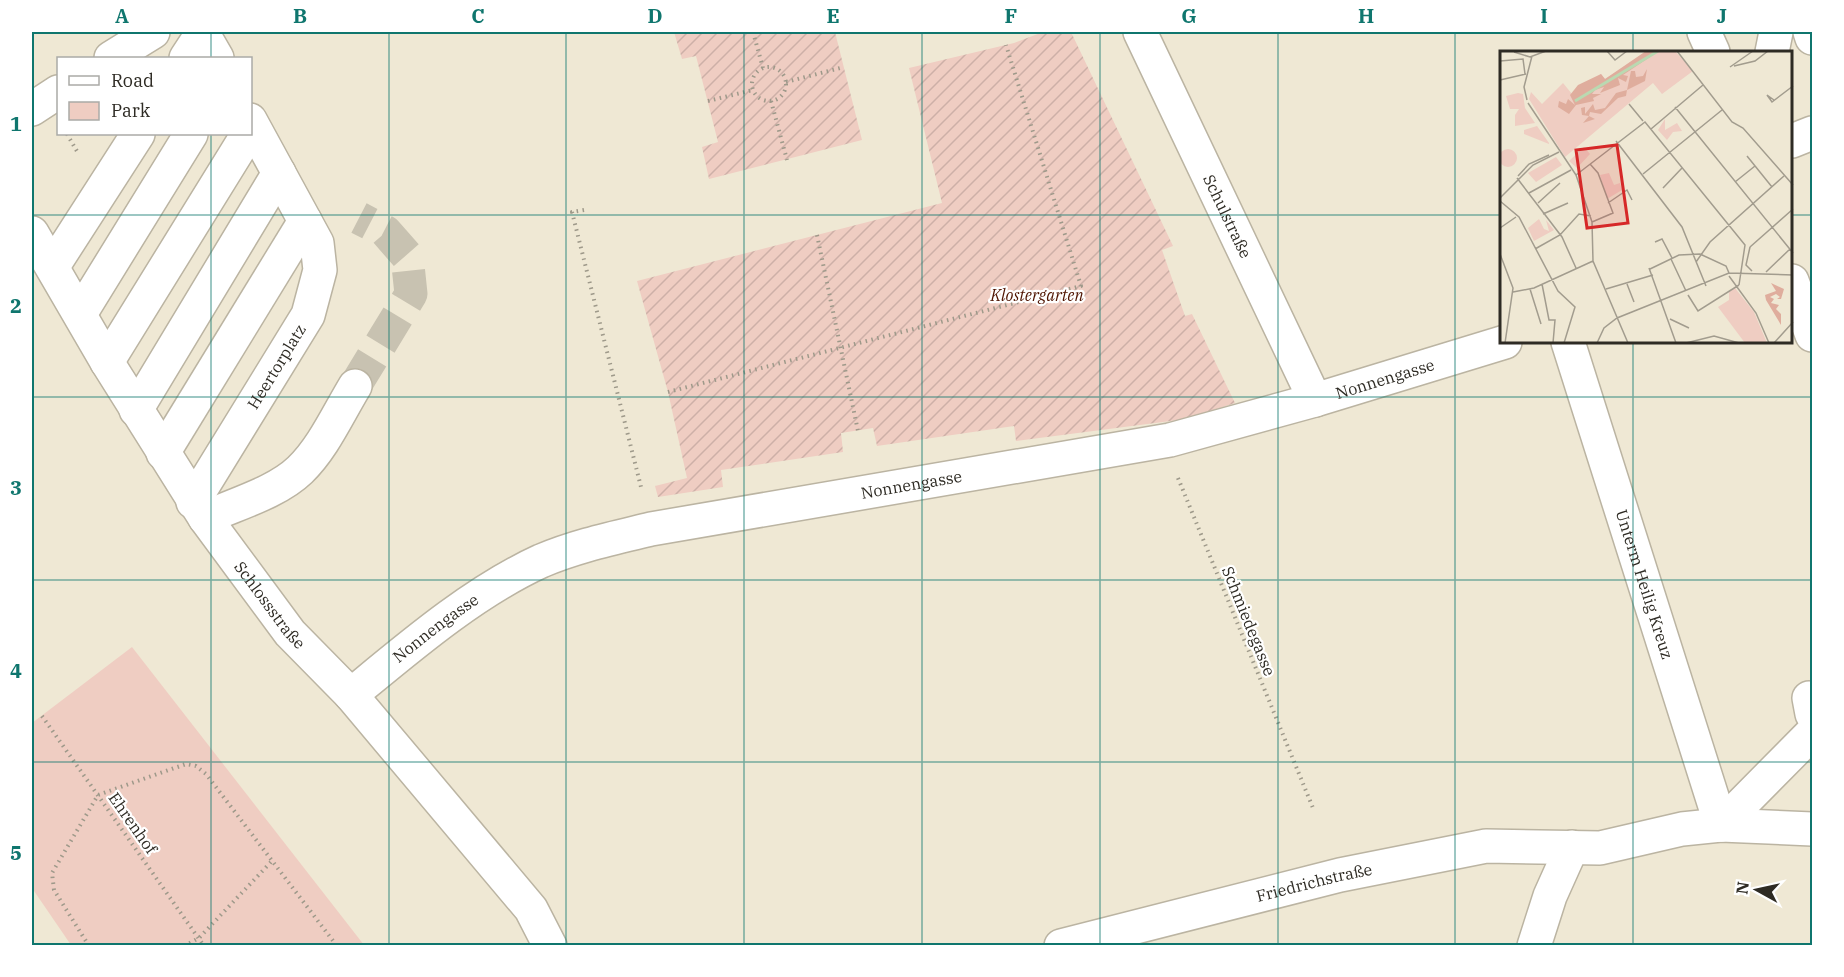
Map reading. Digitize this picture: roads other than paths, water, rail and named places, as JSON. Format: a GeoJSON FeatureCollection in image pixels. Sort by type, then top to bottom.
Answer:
{"type":"FeatureCollection","features":[{"type":"Feature","properties":{"kind":"street"},"geometry":{"type":"LineString","coordinates":[[113,57],[153,32]]}},
{"type":"Feature","properties":{"kind":"street"},"geometry":{"type":"LineString","coordinates":[[187,57],[202,32],[216,57]]}},
{"type":"Feature","properties":{"kind":"street","name":"Schulstraße"},"geometry":{"type":"LineString","coordinates":[[1140,32],[1315,400]]}},
{"type":"Feature","properties":{"kind":"street"},"geometry":{"type":"LineString","coordinates":[[1704,32],[1713,51]]}},
{"type":"Feature","properties":{"kind":"street"},"geometry":{"type":"LineString","coordinates":[[1772,51],[1776,32]]}},
{"type":"Feature","properties":{"kind":"street"},"geometry":{"type":"LineString","coordinates":[[1810,32],[1812,38]]}},
{"type":"Feature","properties":{"kind":"street"},"geometry":{"type":"LineString","coordinates":[[32,110],[57,93]]}},
{"type":"Feature","properties":{"kind":"street","name":"Heertorplatz"},"geometry":{"type":"LineString","coordinates":[[199,510],[308,315],[320,270],[317,243],[252,129]]}},
{"type":"Feature","properties":{"kind":"street"},"geometry":{"type":"LineString","coordinates":[[1793,140],[1812,133]]}},
{"type":"Feature","properties":{"kind":"street"},"geometry":{"type":"LineString","coordinates":[[53,267],[137,135]]}},
{"type":"Feature","properties":{"kind":"street"},"geometry":{"type":"LineString","coordinates":[[80,314],[190,135]]}},
{"type":"Feature","properties":{"kind":"street","name":"Heertorplatz"},"geometry":{"type":"LineString","coordinates":[[107,362],[246,135]]}},
{"type":"Feature","properties":{"kind":"street"},"geometry":{"type":"LineString","coordinates":[[136,410],[279,173]]}},
{"type":"Feature","properties":{"kind":"street"},"geometry":{"type":"LineString","coordinates":[[163,453],[305,221]]}},
{"type":"Feature","properties":{"kind":"street","name":"Schlossstraße"},"geometry":{"type":"LineString","coordinates":[[32,233],[107,362],[199,510],[290,633],[351,695],[531,909],[550,945]]}},
{"type":"Feature","properties":{"kind":"street"},"geometry":{"type":"LineString","coordinates":[[1793,286],[1812,335]]}},
{"type":"Feature","properties":{"kind":"street","name":"Nonnengasse"},"geometry":{"type":"LineString","coordinates":[[351,695],[406,650],[502,581],[542,561],[592,543],[651,529],[1170,440],[1315,400],[1500,344]]}},
{"type":"Feature","properties":{"kind":"street","name":"Unterm Heilig Kreuz"},"geometry":{"type":"LineString","coordinates":[[1569,344],[1721,825]]}},
{"type":"Feature","properties":{"kind":"street"},"geometry":{"type":"LineString","coordinates":[[199,510],[269,489],[298,472],[315,453],[355,386]]}},
{"type":"Feature","properties":{"kind":"street"},"geometry":{"type":"LineString","coordinates":[[1721,825],[1812,733]]}},
{"type":"Feature","properties":{"kind":"street"},"geometry":{"type":"LineString","coordinates":[[1534,945],[1550,896],[1572,847],[1600,848],[1682,829],[1721,825],[1812,829]]}},
{"type":"Feature","properties":{"kind":"street","name":"Friedrichstraße"},"geometry":{"type":"LineString","coordinates":[[1061,945],[1340,875],[1455,851],[1486,846],[1572,847]]}},
{"type":"Feature","properties":{"kind":"tunnel"},"geometry":{"type":"LineString","coordinates":[[355,386],[411,294],[407,256],[386,232],[359,218]]}},
{"type":"Feature","properties":{"kind":"park label","name":"Klostergarten"},"geometry":{"type":"Point","coordinates":[1037,295]}}]}
